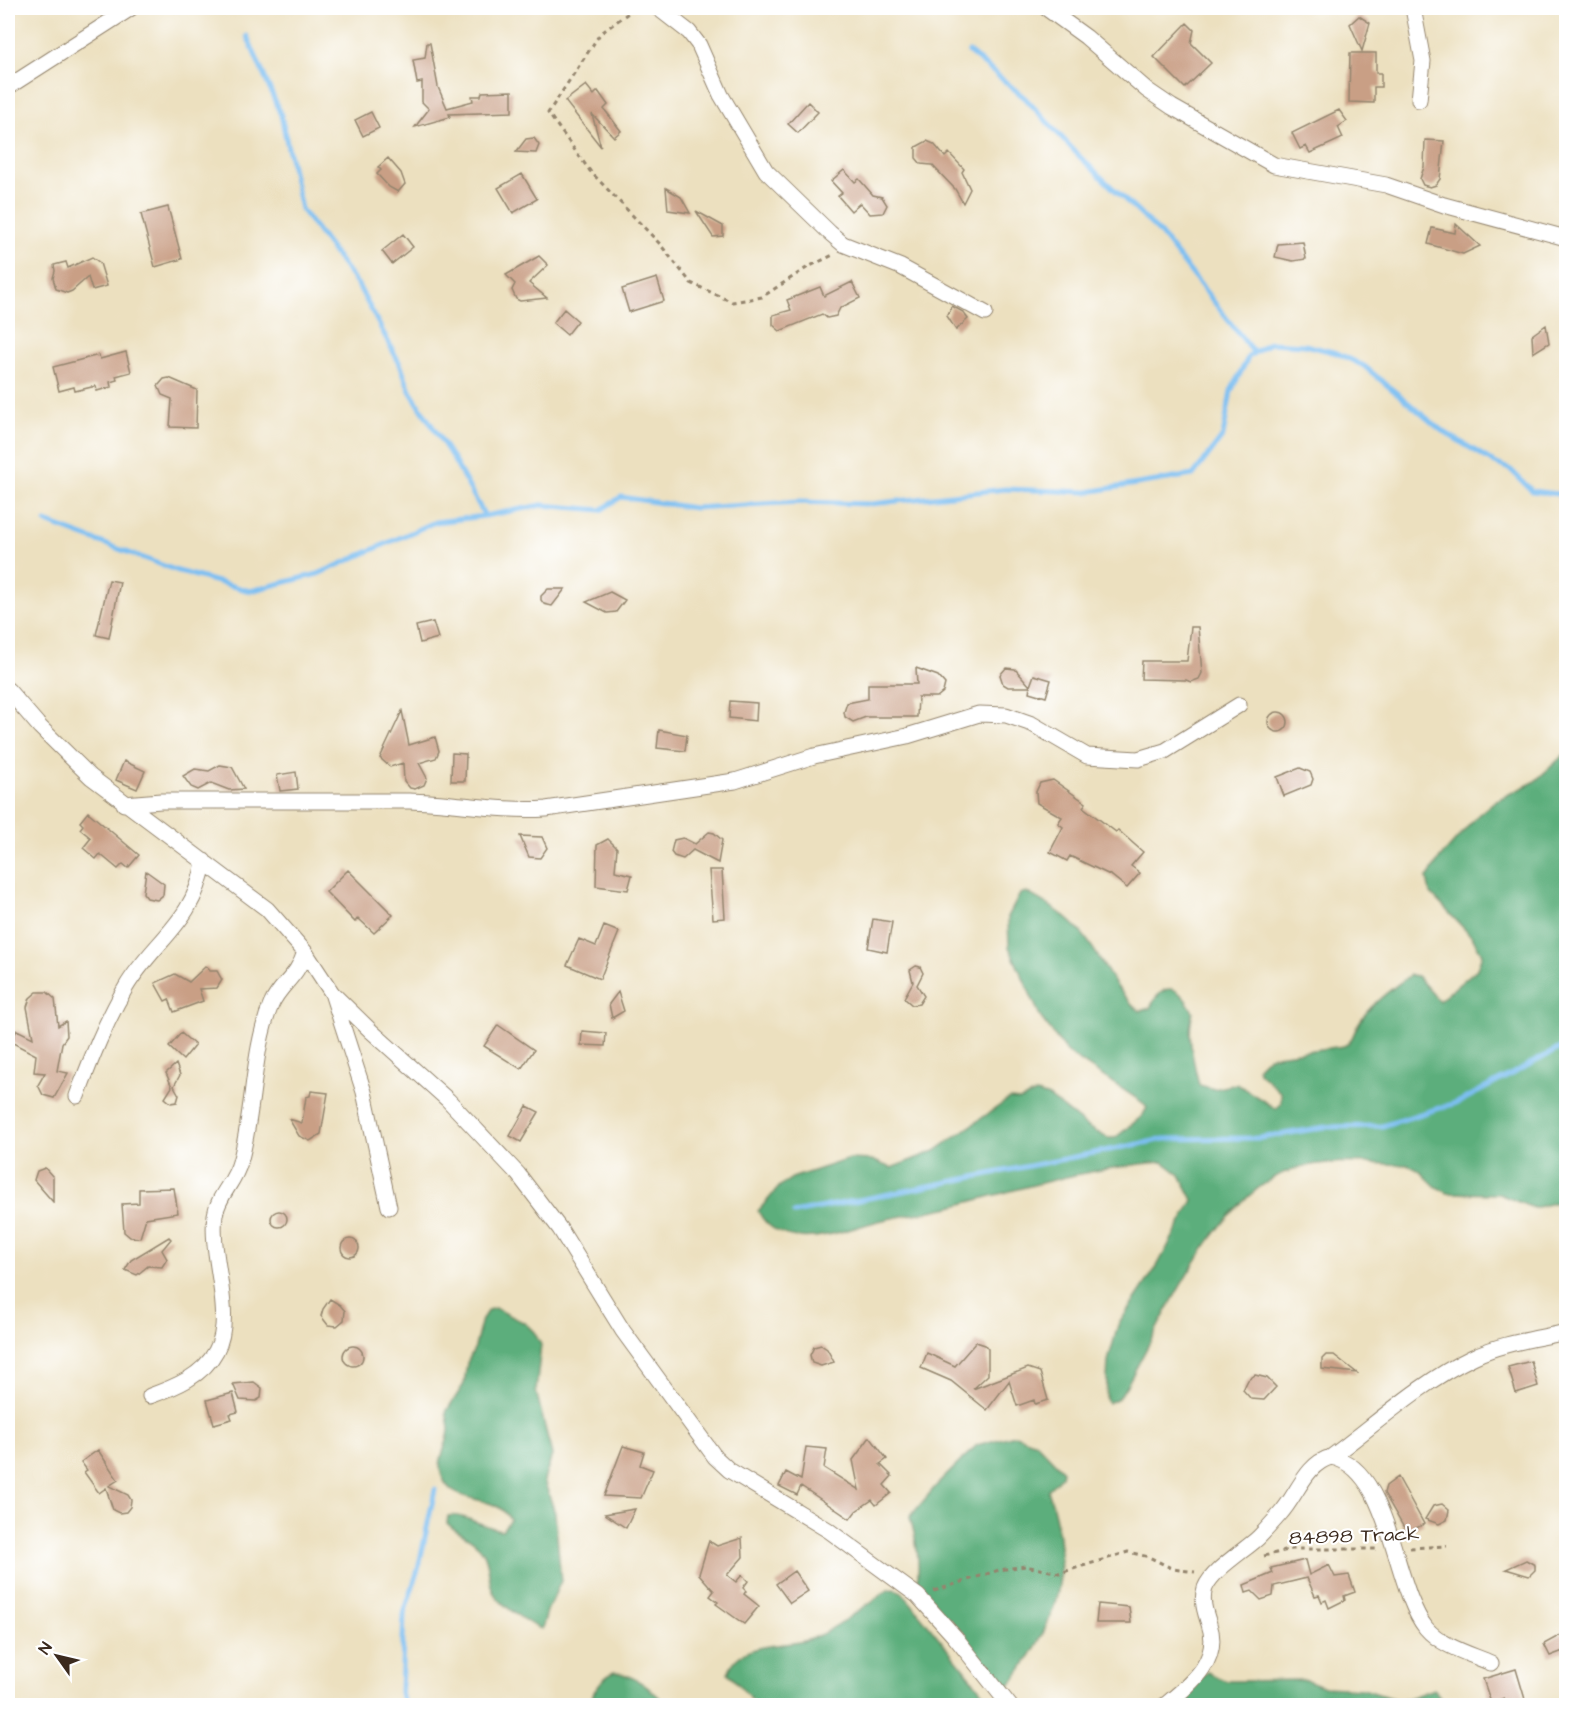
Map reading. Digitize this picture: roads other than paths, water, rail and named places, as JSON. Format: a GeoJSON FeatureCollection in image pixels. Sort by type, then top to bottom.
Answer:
{"type":"FeatureCollection","features":[{"type":"Feature","properties":{"kind":"street"},"geometry":{"type":"LineString","coordinates":[[8,87],[131,8]]}},
{"type":"Feature","properties":{"kind":"street"},"geometry":{"type":"LineString","coordinates":[[658,8],[689,32],[699,45],[721,95],[766,171],[830,233],[850,247],[901,267],[985,313]]}},
{"type":"Feature","properties":{"kind":"street"},"geometry":{"type":"LineString","coordinates":[[1046,8],[1086,37],[1163,102],[1274,165],[1386,185],[1444,205],[1566,238]]}},
{"type":"Feature","properties":{"kind":"street"},"geometry":{"type":"LineString","coordinates":[[1413,8],[1423,61],[1419,100]]}},
{"type":"Feature","properties":{"kind":"street"},"geometry":{"type":"LineString","coordinates":[[8,690],[40,728],[91,777],[124,804],[152,821],[267,909],[305,952],[332,993],[448,1100],[518,1174],[560,1229],[623,1331],[716,1457],[751,1484],[836,1535],[918,1596],[955,1636],[1010,1706]]}},
{"type":"Feature","properties":{"kind":"street"},"geometry":{"type":"LineString","coordinates":[[124,804],[161,801],[448,801],[517,811],[546,809],[735,781],[814,756],[907,736],[979,714],[1006,715],[1032,724],[1087,756],[1138,759],[1165,751],[1239,705]]}},
{"type":"Feature","properties":{"kind":"street"},"geometry":{"type":"LineString","coordinates":[[77,1096],[94,1051],[126,987],[185,915],[201,879],[204,861]]}},
{"type":"Feature","properties":{"kind":"street"},"geometry":{"type":"LineString","coordinates":[[150,1396],[181,1385],[207,1364],[219,1344],[223,1312],[213,1229],[215,1213],[218,1202],[240,1165],[270,1007],[297,972],[305,952]]}},
{"type":"Feature","properties":{"kind":"street"},"geometry":{"type":"LineString","coordinates":[[332,993],[364,1092],[389,1207]]}},
{"type":"Feature","properties":{"kind":"street"},"geometry":{"type":"LineString","coordinates":[[1164,1706],[1196,1678],[1209,1657],[1212,1642],[1203,1599],[1205,1587],[1213,1575],[1259,1537],[1284,1510],[1313,1466],[1331,1457],[1398,1405],[1475,1356],[1566,1332]]}},
{"type":"Feature","properties":{"kind":"street"},"geometry":{"type":"LineString","coordinates":[[1331,1457],[1348,1465],[1367,1485],[1383,1514],[1395,1549],[1402,1580],[1427,1629],[1455,1648],[1491,1664]]}},
{"type":"Feature","properties":{"kind":"waterway"},"geometry":{"type":"LineString","coordinates":[[247,36],[281,115],[301,209],[358,285],[401,366],[410,391],[452,457],[485,516]]}},
{"type":"Feature","properties":{"kind":"waterway"},"geometry":{"type":"LineString","coordinates":[[969,52],[1025,98],[1079,156],[1159,232],[1254,353]]}},
{"type":"Feature","properties":{"kind":"waterway"},"geometry":{"type":"LineString","coordinates":[[46,522],[178,571],[250,591],[318,574],[435,522],[485,516],[542,505],[601,510],[621,497],[694,508],[799,502],[871,504],[1005,489],[1087,492],[1193,475],[1223,436],[1231,391],[1249,356],[1270,343],[1305,345],[1337,353],[1364,366],[1441,430],[1495,463],[1511,470],[1532,491],[1566,495]]}},
{"type":"Feature","properties":{"kind":"waterway"},"geometry":{"type":"LineString","coordinates":[[794,1213],[1164,1139],[1260,1138],[1326,1127],[1382,1126],[1459,1102],[1566,1045]]}},
{"type":"Feature","properties":{"kind":"waterway"},"geometry":{"type":"LineString","coordinates":[[404,1706],[401,1692],[404,1614],[418,1570],[435,1490]]}}]}
